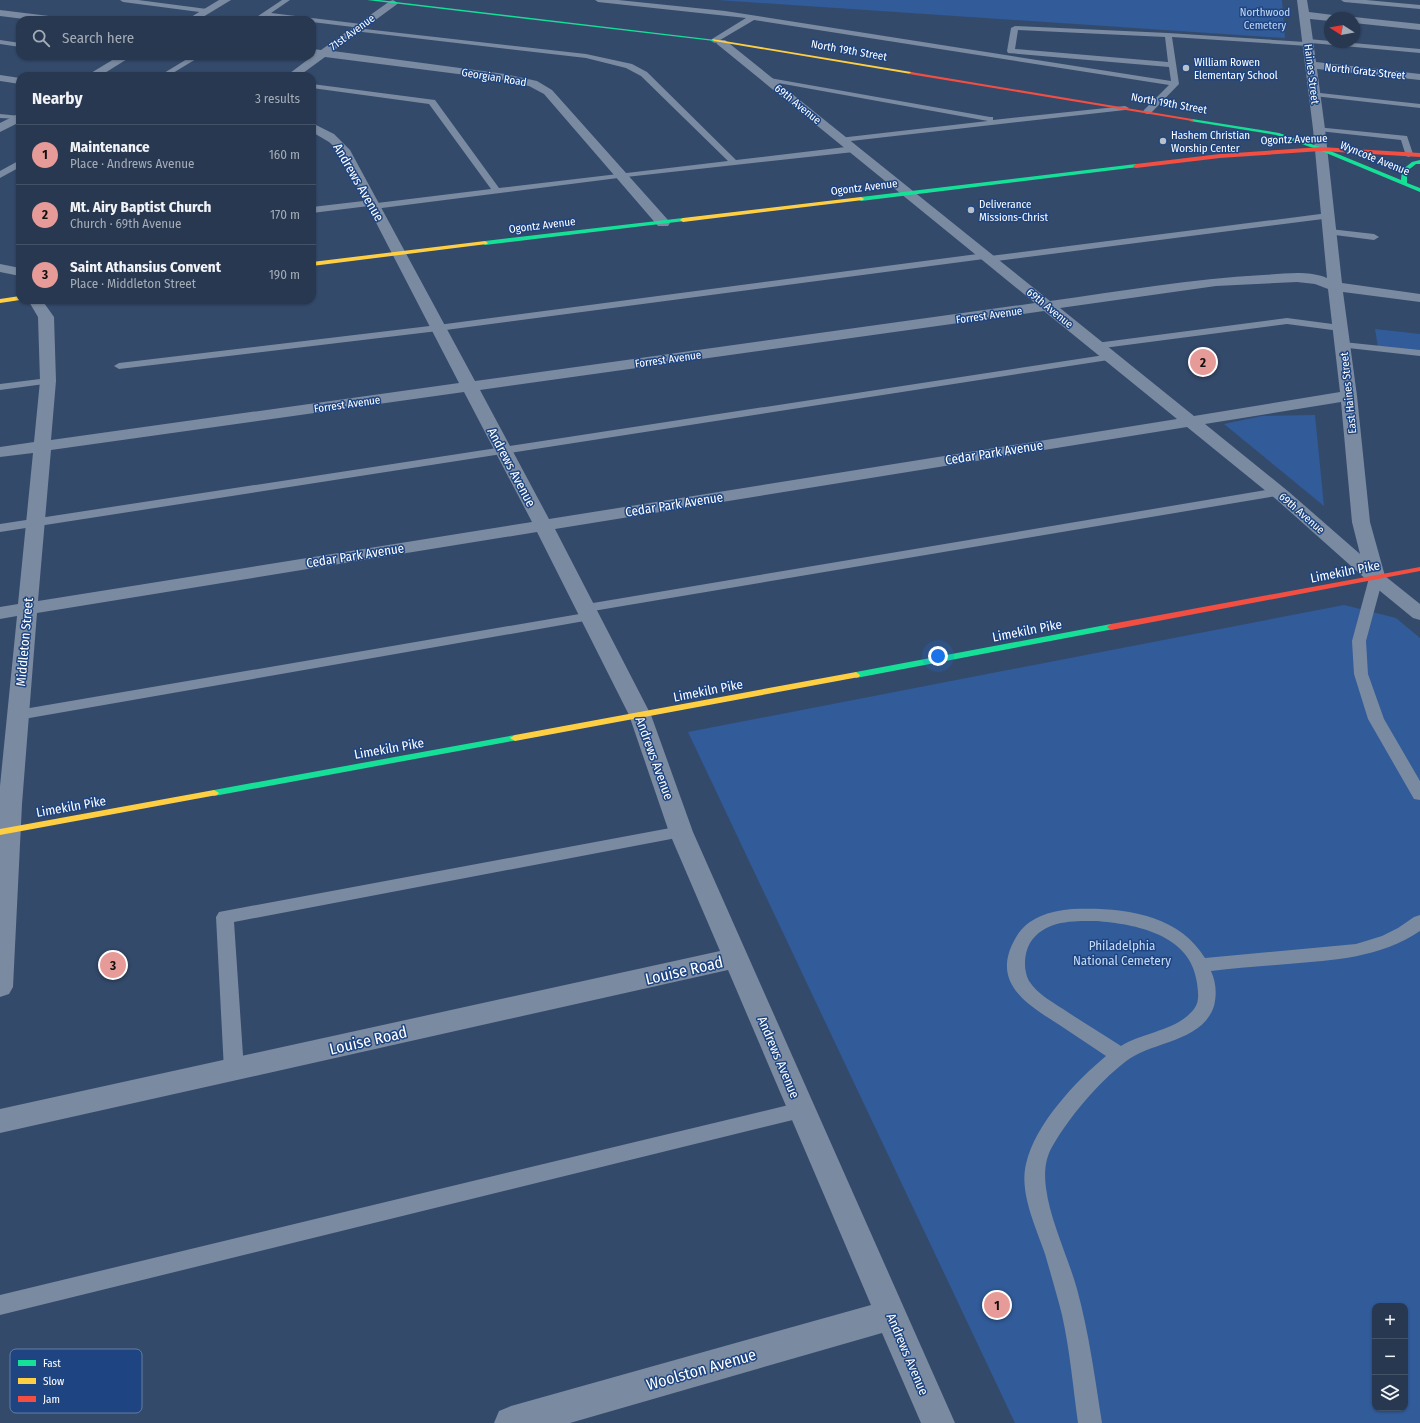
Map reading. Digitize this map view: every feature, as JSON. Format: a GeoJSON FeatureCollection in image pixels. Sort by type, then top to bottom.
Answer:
{"type":"FeatureCollection","features":[{"type":"Feature","properties":{"kind":"street"},"geometry":{"type":"LineString","coordinates":[[198,16],[226,0]]}},
{"type":"Feature","properties":{"kind":"street","name":"North 19th Street"},"geometry":{"type":"LineString","coordinates":[[369,0],[686,36],[718,41],[1277,134],[1321,149]]}},
{"type":"Feature","properties":{"kind":"street","name":"Haines Street"},"geometry":{"type":"LineString","coordinates":[[1302,0],[1321,149]]}},
{"type":"Feature","properties":{"kind":"street"},"geometry":{"type":"LineString","coordinates":[[0,9],[15,3]]}},
{"type":"Feature","properties":{"kind":"street","name":"71st Avenue"},"geometry":{"type":"LineString","coordinates":[[317,53],[358,28],[393,3]]}},
{"type":"Feature","properties":{"kind":"street"},"geometry":{"type":"LineString","coordinates":[[0,13],[24,16]]}},
{"type":"Feature","properties":{"kind":"street"},"geometry":{"type":"LineString","coordinates":[[1304,15],[1324,17]]}},
{"type":"Feature","properties":{"kind":"street"},"geometry":{"type":"LineString","coordinates":[[1360,21],[1420,27]]}},
{"type":"Feature","properties":{"kind":"street","name":"69th Avenue"},"geometry":{"type":"LineString","coordinates":[[718,41],[1278,492],[1376,578]]}},
{"type":"Feature","properties":{"kind":"street","name":"Georgian Road"},"geometry":{"type":"LineString","coordinates":[[317,53],[505,77],[523,80],[541,86],[548,92],[663,223]]}},
{"type":"Feature","properties":{"kind":"street"},"geometry":{"type":"LineString","coordinates":[[99,72],[120,60]]}},
{"type":"Feature","properties":{"kind":"street","name":"71st Avenue"},"geometry":{"type":"LineString","coordinates":[[296,72],[309,60]]}},
{"type":"Feature","properties":{"kind":"street","name":"North Gratz Street"},"geometry":{"type":"LineString","coordinates":[[1311,65],[1420,77]]}},
{"type":"Feature","properties":{"kind":"street"},"geometry":{"type":"LineString","coordinates":[[0,78],[16,80]]}},
{"type":"Feature","properties":{"kind":"street"},"geometry":{"type":"LineString","coordinates":[[0,128],[16,119]]}},
{"type":"Feature","properties":{"kind":"street","name":"Andrews Avenue"},"geometry":{"type":"LineString","coordinates":[[316,129],[336,141],[344,150],[503,451],[544,525],[640,716],[681,832],[938,1423]]}},
{"type":"Feature","properties":{"kind":"street","name":"Ogontz Avenue"},"geometry":{"type":"LineString","coordinates":[[316,264],[1220,156],[1321,149],[1420,155]]}},
{"type":"Feature","properties":{"kind":"street","name":"Wyncote Avenue"},"geometry":{"type":"LineString","coordinates":[[1321,149],[1420,190]]}},
{"type":"Feature","properties":{"kind":"street","name":"East Haines Street"},"geometry":{"type":"LineString","coordinates":[[1321,149],[1335,287],[1349,396],[1361,522],[1376,578]]}},
{"type":"Feature","properties":{"kind":"street"},"geometry":{"type":"LineString","coordinates":[[1404,183],[1404,171],[1414,163],[1420,162]]}},
{"type":"Feature","properties":{"kind":"street"},"geometry":{"type":"LineString","coordinates":[[0,268],[16,271]]}},
{"type":"Feature","properties":{"kind":"street","name":"Forrest Avenue"},"geometry":{"type":"LineString","coordinates":[[0,452],[1216,282],[1297,278],[1318,280],[1335,287],[1420,298]]}},
{"type":"Feature","properties":{"kind":"street"},"geometry":{"type":"LineString","coordinates":[[0,301],[16,299]]}},
{"type":"Feature","properties":{"kind":"street","name":"Middleton Street"},"geometry":{"type":"LineString","coordinates":[[1,977],[4,831],[18,715],[48,381],[46,317],[38,304]]}},
{"type":"Feature","properties":{"kind":"street","name":"Cedar Park Avenue"},"geometry":{"type":"LineString","coordinates":[[0,613],[1349,396]]}},
{"type":"Feature","properties":{"kind":"street","name":"Limekiln Pike"},"geometry":{"type":"LineString","coordinates":[[4,831],[640,716],[1420,569]]}},
{"type":"Feature","properties":{"kind":"street"},"geometry":{"type":"LineString","coordinates":[[1376,578],[1420,614]]}},
{"type":"Feature","properties":{"kind":"street","name":"Louise Road"},"geometry":{"type":"LineString","coordinates":[[0,1121],[735,958]]}},
{"type":"Feature","properties":{"kind":"street","name":"Woolston Avenue"},"geometry":{"type":"LineString","coordinates":[[511,1423],[891,1315]]}},
{"type":"Feature","properties":{"kind":"lane"},"geometry":{"type":"LineString","coordinates":[[123,0],[207,11]]}},
{"type":"Feature","properties":{"kind":"lane"},"geometry":{"type":"LineString","coordinates":[[262,16],[287,0]]}},
{"type":"Feature","properties":{"kind":"lane"},"geometry":{"type":"LineString","coordinates":[[598,0],[753,17],[1175,84]]}},
{"type":"Feature","properties":{"kind":"lane"},"geometry":{"type":"LineString","coordinates":[[1344,0],[1420,7]]}},
{"type":"Feature","properties":{"kind":"lane"},"geometry":{"type":"LineString","coordinates":[[265,14],[281,16]]}},
{"type":"Feature","properties":{"kind":"lane"},"geometry":{"type":"LineString","coordinates":[[718,41],[753,17]]}},
{"type":"Feature","properties":{"kind":"lane"},"geometry":{"type":"LineString","coordinates":[[316,21],[358,28],[586,56],[629,66],[644,74],[734,162]]}},
{"type":"Feature","properties":{"kind":"lane"},"geometry":{"type":"LineString","coordinates":[[1172,65],[1011,51],[1014,28],[1308,42],[1420,51]]}},
{"type":"Feature","properties":{"kind":"lane"},"geometry":{"type":"LineString","coordinates":[[1168,35],[1175,84]]}},
{"type":"Feature","properties":{"kind":"lane"},"geometry":{"type":"LineString","coordinates":[[0,42],[16,44]]}},
{"type":"Feature","properties":{"kind":"lane"},"geometry":{"type":"LineString","coordinates":[[170,72],[190,60]]}},
{"type":"Feature","properties":{"kind":"lane"},"geometry":{"type":"LineString","coordinates":[[766,79],[1007,122]]}},
{"type":"Feature","properties":{"kind":"lane"},"geometry":{"type":"LineString","coordinates":[[1147,112],[1175,84]]}},
{"type":"Feature","properties":{"kind":"lane"},"geometry":{"type":"LineString","coordinates":[[316,87],[432,102],[497,191]]}},
{"type":"Feature","properties":{"kind":"lane"},"geometry":{"type":"LineString","coordinates":[[1314,94],[1420,106]]}},
{"type":"Feature","properties":{"kind":"lane"},"geometry":{"type":"LineString","coordinates":[[316,210],[373,205],[497,191],[734,162],[1007,122],[1125,108]]}},
{"type":"Feature","properties":{"kind":"lane"},"geometry":{"type":"LineString","coordinates":[[0,116],[16,118]]}},
{"type":"Feature","properties":{"kind":"lane"},"geometry":{"type":"LineString","coordinates":[[1319,129],[1404,138],[1409,154]]}},
{"type":"Feature","properties":{"kind":"lane"},"geometry":{"type":"LineString","coordinates":[[0,175],[16,165]]}},
{"type":"Feature","properties":{"kind":"lane"},"geometry":{"type":"LineString","coordinates":[[119,366],[438,328],[987,257],[1329,224],[1374,236]]}},
{"type":"Feature","properties":{"kind":"lane"},"geometry":{"type":"LineString","coordinates":[[1096,346],[1287,321],[1340,328]]}},
{"type":"Feature","properties":{"kind":"lane"},"geometry":{"type":"LineString","coordinates":[[1343,345],[1420,353]]}},
{"type":"Feature","properties":{"kind":"lane"},"geometry":{"type":"LineString","coordinates":[[0,528],[1111,357]]}},
{"type":"Feature","properties":{"kind":"lane"},"geometry":{"type":"LineString","coordinates":[[0,387],[48,381]]}},
{"type":"Feature","properties":{"kind":"lane"},"geometry":{"type":"LineString","coordinates":[[18,715],[589,612],[1278,492]]}},
{"type":"Feature","properties":{"kind":"lane"},"geometry":{"type":"LineString","coordinates":[[1376,578],[1359,641],[1361,674],[1376,719],[1415,779],[1420,795]]}},
{"type":"Feature","properties":{"kind":"lane"},"geometry":{"type":"LineString","coordinates":[[234,1070],[226,917],[681,832]]}},
{"type":"Feature","properties":{"kind":"lane"},"geometry":{"type":"LineString","coordinates":[[1090,1423],[1078,1339],[1059,1266],[1038,1200],[1034,1182],[1034,1167],[1039,1152],[1059,1120],[1098,1075],[1120,1055],[1136,1045],[1183,1029],[1199,1017],[1205,1007],[1208,992],[1206,979],[1194,952],[1182,939],[1165,928],[1137,919],[1117,916],[1065,916],[1048,920],[1032,928],[1021,941],[1016,958],[1017,974],[1023,987],[1034,999],[1120,1055]]}},
{"type":"Feature","properties":{"kind":"lane"},"geometry":{"type":"LineString","coordinates":[[1201,965],[1342,953],[1363,949],[1394,940],[1420,922]]}},
{"type":"Feature","properties":{"kind":"lane"},"geometry":{"type":"LineString","coordinates":[[0,1305],[801,1110]]}},
{"type":"Feature","properties":{"kind":"green space","name":"Northwood Cemetery"},"geometry":{"type":"Polygon","coordinates":[[[717,0],[1282,0],[1285,38],[717,0]]]}},
{"type":"Feature","properties":{"kind":"green space"},"geometry":{"type":"Polygon","coordinates":[[[1375,329],[1420,334],[1420,352],[1378,347],[1375,329]]]}},
{"type":"Feature","properties":{"kind":"green space"},"geometry":{"type":"Polygon","coordinates":[[[1315,415],[1324,506],[1224,424],[1262,416],[1315,415]]]}},
{"type":"Feature","properties":{"kind":"green space","name":"Philadelphia National Cemetery"},"geometry":{"type":"Polygon","coordinates":[[[1344,605],[1396,618],[1420,638],[1420,1423],[1015,1423],[688,732],[1344,605]]]}},
{"type":"Feature","properties":{"kind":"traffic: fast"},"geometry":{"type":"LineString","coordinates":[[369,0],[714,40]]}},
{"type":"Feature","properties":{"kind":"traffic: fast"},"geometry":{"type":"LineString","coordinates":[[1192,120],[1277,134],[1321,149],[1420,190]]}},
{"type":"Feature","properties":{"kind":"traffic: fast"},"geometry":{"type":"LineString","coordinates":[[1404,183],[1404,171],[1414,163],[1420,162]]}},
{"type":"Feature","properties":{"kind":"traffic: fast"},"geometry":{"type":"LineString","coordinates":[[861,199],[1136,166]]}},
{"type":"Feature","properties":{"kind":"traffic: fast"},"geometry":{"type":"LineString","coordinates":[[485,243],[683,220]]}},
{"type":"Feature","properties":{"kind":"traffic: fast"},"geometry":{"type":"LineString","coordinates":[[856,675],[1111,627]]}},
{"type":"Feature","properties":{"kind":"traffic: fast"},"geometry":{"type":"LineString","coordinates":[[214,793],[515,738]]}},
{"type":"Feature","properties":{"kind":"traffic: slow"},"geometry":{"type":"LineString","coordinates":[[714,40],[911,73]]}},
{"type":"Feature","properties":{"kind":"traffic: slow"},"geometry":{"type":"LineString","coordinates":[[683,220],[861,199]]}},
{"type":"Feature","properties":{"kind":"traffic: slow"},"geometry":{"type":"LineString","coordinates":[[316,264],[485,243]]}},
{"type":"Feature","properties":{"kind":"traffic: slow"},"geometry":{"type":"LineString","coordinates":[[0,301],[16,299]]}},
{"type":"Feature","properties":{"kind":"traffic: slow"},"geometry":{"type":"LineString","coordinates":[[515,738],[856,675]]}},
{"type":"Feature","properties":{"kind":"traffic: slow"},"geometry":{"type":"LineString","coordinates":[[0,832],[214,793]]}},
{"type":"Feature","properties":{"kind":"traffic: jam"},"geometry":{"type":"LineString","coordinates":[[911,73],[1192,120]]}},
{"type":"Feature","properties":{"kind":"traffic: jam"},"geometry":{"type":"LineString","coordinates":[[1136,166],[1220,156],[1321,149],[1420,155]]}},
{"type":"Feature","properties":{"kind":"traffic: jam"},"geometry":{"type":"LineString","coordinates":[[1111,627],[1420,569]]}},
{"type":"Feature","properties":{"kind":"place","name":"William Rowen Elementary School"},"geometry":{"type":"Point","coordinates":[1186,68]}},
{"type":"Feature","properties":{"kind":"place","name":"Hashem Christian Worship Center"},"geometry":{"type":"Point","coordinates":[1163,141]}},
{"type":"Feature","properties":{"kind":"place","name":"Deliverance Missions-Christ"},"geometry":{"type":"Point","coordinates":[971,210]}},
{"type":"Feature","properties":{"kind":"place","name":"Mt. Airy Baptist Church"},"geometry":{"type":"Point","coordinates":[1203,362]}},
{"type":"Feature","properties":{"kind":"place","name":"Saint Athansius Convent"},"geometry":{"type":"Point","coordinates":[113,965]}},
{"type":"Feature","properties":{"kind":"place","name":"Maintenance"},"geometry":{"type":"Point","coordinates":[997,1305]}}]}
